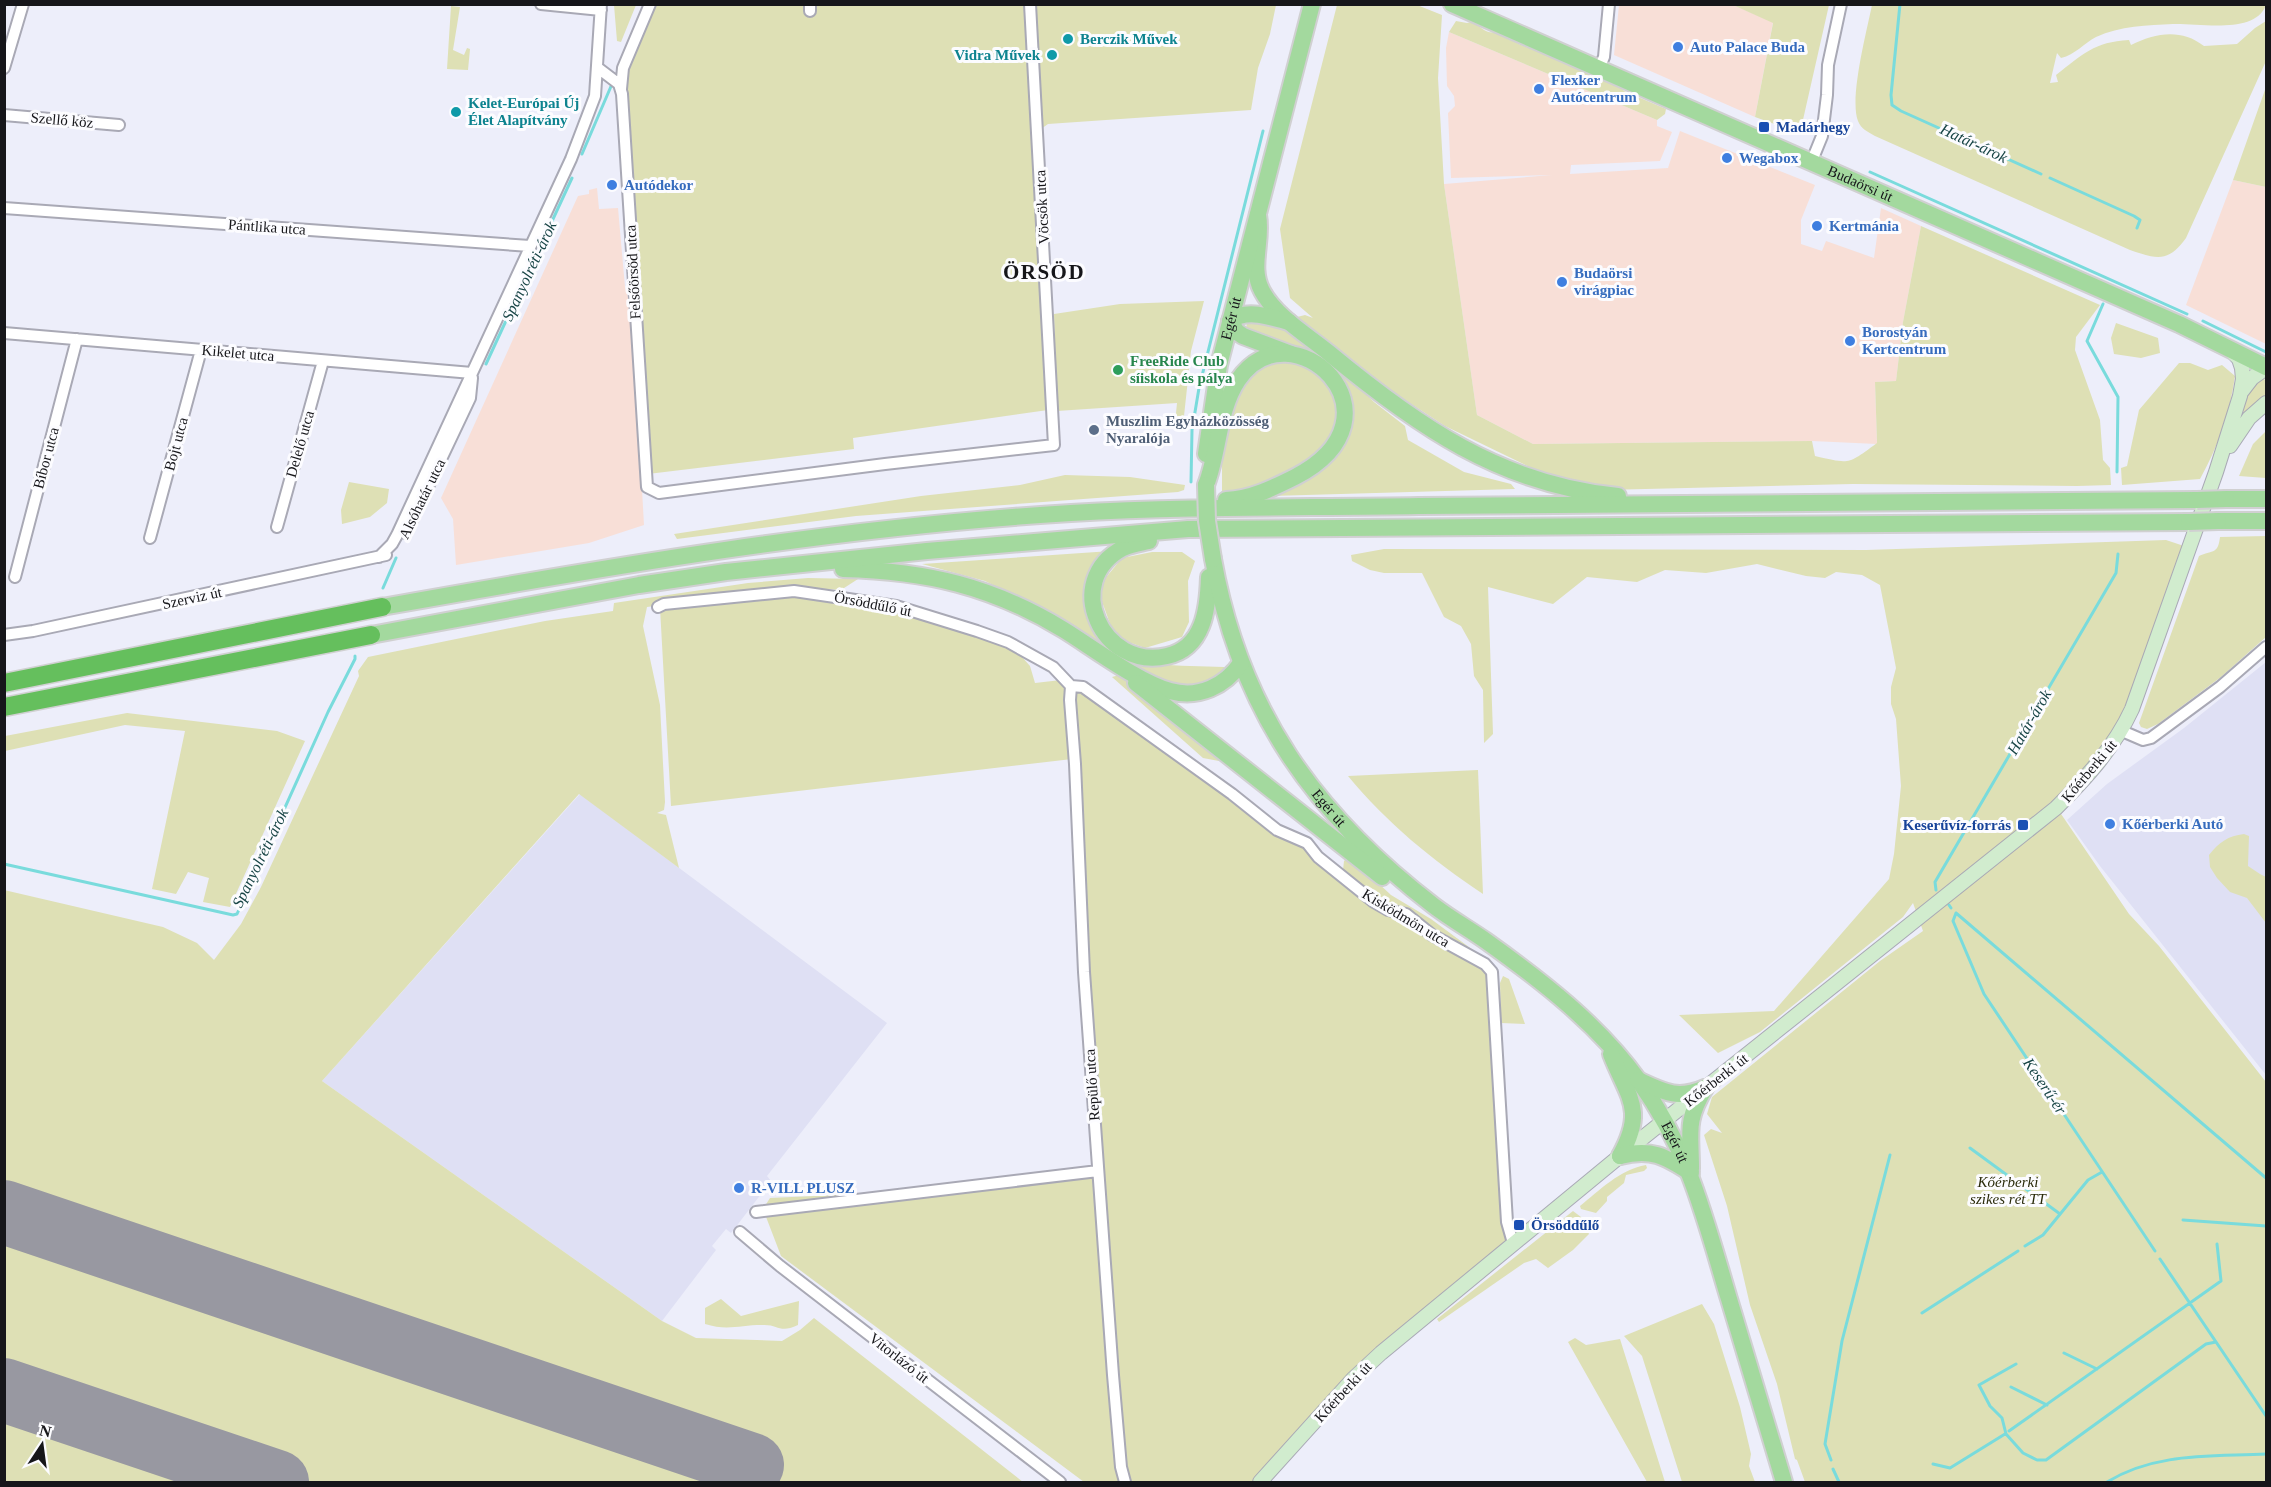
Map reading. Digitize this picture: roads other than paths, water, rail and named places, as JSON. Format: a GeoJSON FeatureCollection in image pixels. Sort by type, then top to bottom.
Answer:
{"type":"FeatureCollection","features":[{"type":"Feature","properties":{"kind":"highway"},"geometry":{"type":"LineString","coordinates":[[4,683],[382,607]]}},
{"type":"Feature","properties":{"kind":"highway"},"geometry":{"type":"LineString","coordinates":[[4,707],[371,635]]}},
{"type":"Feature","properties":{"kind":"main road","name":"Budaörsi út"},"geometry":{"type":"LineString","coordinates":[[1452,4],[1599,68],[1814,156],[2179,324],[2266,368]]}},
{"type":"Feature","properties":{"kind":"main road","name":"Egér út"},"geometry":{"type":"LineString","coordinates":[[1313,5],[1219,365],[1209,428],[1207,521],[1224,614],[1241,663],[1273,731],[1315,791],[1354,837],[1436,907],[1540,981],[1584,1019],[1638,1080],[1664,1121],[1690,1173],[1708,1224],[1784,1482]]}},
{"type":"Feature","properties":{"kind":"main road"},"geometry":{"type":"LineString","coordinates":[[1258,215],[1261,229],[1256,265],[1258,280],[1271,303],[1290,322],[1413,419],[1451,443],[1483,459],[1562,486],[1608,495],[1700,502]]}},
{"type":"Feature","properties":{"kind":"main road"},"geometry":{"type":"LineString","coordinates":[[1140,510],[1164,504],[1239,499],[1250,496],[1299,475],[1326,458],[1336,445],[1343,429],[1345,412],[1342,396],[1335,381],[1324,368],[1313,361],[1243,336],[1230,321],[1244,314],[1290,322]]}},
{"type":"Feature","properties":{"kind":"main road"},"geometry":{"type":"LineString","coordinates":[[1206,485],[1214,462],[1227,406],[1238,381],[1246,371],[1261,360],[1280,355],[1294,355]]}},
{"type":"Feature","properties":{"kind":"main road"},"geometry":{"type":"LineString","coordinates":[[382,607],[753,544],[923,525],[1070,513],[1700,502],[2266,499]]}},
{"type":"Feature","properties":{"kind":"main road"},"geometry":{"type":"LineString","coordinates":[[371,635],[639,585],[726,572],[927,551],[1188,529],[2266,521]]}},
{"type":"Feature","properties":{"kind":"main road"},"geometry":{"type":"LineString","coordinates":[[1188,529],[1171,536],[1124,547],[1101,568],[1093,585],[1092,596],[1095,615],[1103,632],[1117,646],[1139,657],[1159,658],[1184,649],[1200,629],[1205,616],[1213,559]]}},
{"type":"Feature","properties":{"kind":"main road"},"geometry":{"type":"LineString","coordinates":[[726,572],[762,577],[842,568],[874,569],[942,578],[1019,606],[1046,619],[1144,679],[1171,691],[1207,690],[1232,676],[1241,663]]}},
{"type":"Feature","properties":{"kind":"main road"},"geometry":{"type":"LineString","coordinates":[[1093,649],[1402,893],[1436,907]]}},
{"type":"Feature","properties":{"kind":"main road"},"geometry":{"type":"LineString","coordinates":[[1607,1044],[1631,1098],[1634,1111],[1632,1131],[1620,1156]]}},
{"type":"Feature","properties":{"kind":"main road"},"geometry":{"type":"LineString","coordinates":[[1638,1080],[1677,1095],[1689,1094],[1705,1088]]}},
{"type":"Feature","properties":{"kind":"main road"},"geometry":{"type":"LineString","coordinates":[[1690,1173],[1691,1118],[1695,1105],[1705,1088]]}},
{"type":"Feature","properties":{"kind":"main road"},"geometry":{"type":"LineString","coordinates":[[1620,1156],[1649,1152],[1668,1159],[1690,1173]]}},
{"type":"Feature","properties":{"kind":"street"},"geometry":{"type":"LineString","coordinates":[[4,68],[22,4]]}},
{"type":"Feature","properties":{"kind":"street"},"geometry":{"type":"LineString","coordinates":[[541,4],[601,7]]}},
{"type":"Feature","properties":{"kind":"street"},"geometry":{"type":"LineString","coordinates":[[620,86],[623,68],[650,4]]}},
{"type":"Feature","properties":{"kind":"street","name":"Vöcsök utca"},"geometry":{"type":"LineString","coordinates":[[647,487],[659,494],[885,464],[1054,445],[1030,4]]}},
{"type":"Feature","properties":{"kind":"street"},"geometry":{"type":"LineString","coordinates":[[1599,68],[1604,57],[1608,4]]}},
{"type":"Feature","properties":{"kind":"street"},"geometry":{"type":"LineString","coordinates":[[1814,156],[1823,130],[1828,64],[1841,4]]}},
{"type":"Feature","properties":{"kind":"street","name":"Alsóhatár utca"},"geometry":{"type":"LineString","coordinates":[[380,556],[391,553],[404,537],[470,398],[473,384],[472,373],[571,159],[595,96],[601,7]]}},
{"type":"Feature","properties":{"kind":"street"},"geometry":{"type":"LineString","coordinates":[[598,68],[610,75],[620,86]]}},
{"type":"Feature","properties":{"kind":"street","name":"Felsőörsöd utca"},"geometry":{"type":"LineString","coordinates":[[620,86],[647,487]]}},
{"type":"Feature","properties":{"kind":"street","name":"Szellő köz"},"geometry":{"type":"LineString","coordinates":[[4,115],[119,125]]}},
{"type":"Feature","properties":{"kind":"street","name":"Pántlika utca"},"geometry":{"type":"LineString","coordinates":[[4,208],[530,246]]}},
{"type":"Feature","properties":{"kind":"street","name":"Kikelet utca"},"geometry":{"type":"LineString","coordinates":[[4,333],[472,373]]}},
{"type":"Feature","properties":{"kind":"street","name":"Bíbor utca"},"geometry":{"type":"LineString","coordinates":[[15,577],[77,339]]}},
{"type":"Feature","properties":{"kind":"street","name":"Kőérberki út"},"geometry":{"type":"LineString","coordinates":[[1260,1482],[1353,1379],[1381,1353],[1620,1156],[2056,808],[2082,783],[2122,731],[2147,672],[2217,472],[2243,379],[2239,359],[2228,348]]}},
{"type":"Feature","properties":{"kind":"street","name":"Bojt utca"},"geometry":{"type":"LineString","coordinates":[[150,538],[201,350]]}},
{"type":"Feature","properties":{"kind":"street","name":"Delelő utca"},"geometry":{"type":"LineString","coordinates":[[277,527],[323,361]]}},
{"type":"Feature","properties":{"kind":"street","name":"Kőérberki út"},"geometry":{"type":"LineString","coordinates":[[2240,396],[2252,378],[2266,368]]}},
{"type":"Feature","properties":{"kind":"street","name":"Kőérberki út"},"geometry":{"type":"LineString","coordinates":[[2217,472],[2248,418],[2266,403]]}},
{"type":"Feature","properties":{"kind":"street","name":"Szerviz út"},"geometry":{"type":"LineString","coordinates":[[4,635],[33,631],[380,556]]}},
{"type":"Feature","properties":{"kind":"street","name":"Örsöddűlő út"},"geometry":{"type":"LineString","coordinates":[[658,607],[664,604],[794,591],[896,606],[1008,642],[1053,667],[1071,686]]}},
{"type":"Feature","properties":{"kind":"street","name":"Kőérberki út"},"geometry":{"type":"LineString","coordinates":[[2122,731],[2143,740],[2151,738],[2220,687],[2266,648]]}},
{"type":"Feature","properties":{"kind":"street","name":"Repülő utca"},"geometry":{"type":"LineString","coordinates":[[1071,686],[1084,972],[1121,1467],[1125,1482]]}},
{"type":"Feature","properties":{"kind":"street","name":"Kisködmön utca"},"geometry":{"type":"LineString","coordinates":[[1071,686],[1083,687],[1232,794],[1277,830],[1307,843],[1318,857],[1374,902],[1388,910],[1406,914],[1432,935],[1464,951],[1485,964],[1492,972],[1507,1222],[1513,1243]]}},
{"type":"Feature","properties":{"kind":"street"},"geometry":{"type":"LineString","coordinates":[[756,1212],[1098,1171]]}},
{"type":"Feature","properties":{"kind":"street","name":"Vitorlázó út"},"geometry":{"type":"LineString","coordinates":[[740,1232],[780,1266],[1060,1482]]}},
{"type":"Feature","properties":{"kind":"waterway","name":"Határ-árok"},"geometry":{"type":"LineString","coordinates":[[1900,4],[1892,105],[2041,174]]}},
{"type":"Feature","properties":{"kind":"waterway","name":"Spanyolréti-árok"},"geometry":{"type":"LineString","coordinates":[[582,154],[612,84]]}},
{"type":"Feature","properties":{"kind":"waterway"},"geometry":{"type":"LineString","coordinates":[[1191,482],[1192,430],[1199,388],[1263,131]]}},
{"type":"Feature","properties":{"kind":"waterway"},"geometry":{"type":"LineString","coordinates":[[1870,172],[2187,314]]}},
{"type":"Feature","properties":{"kind":"waterway","name":"Spanyolréti-árok"},"geometry":{"type":"LineString","coordinates":[[486,364],[572,178]]}},
{"type":"Feature","properties":{"kind":"waterway","name":"Határ-árok"},"geometry":{"type":"LineString","coordinates":[[2050,178],[2134,216],[2140,220],[2137,228]]}},
{"type":"Feature","properties":{"kind":"waterway","name":"Határ-árok"},"geometry":{"type":"LineString","coordinates":[[2103,304],[2087,341],[2118,397],[2117,472]]}},
{"type":"Feature","properties":{"kind":"waterway"},"geometry":{"type":"LineString","coordinates":[[2203,321],[2266,352]]}},
{"type":"Feature","properties":{"kind":"waterway","name":"Határ-árok"},"geometry":{"type":"LineString","coordinates":[[1936,890],[1935,882],[2116,573],[2118,554]]}},
{"type":"Feature","properties":{"kind":"waterway","name":"Spanyolréti-árok"},"geometry":{"type":"LineString","coordinates":[[383,588],[396,558]]}},
{"type":"Feature","properties":{"kind":"waterway","name":"Spanyolréti-árok"},"geometry":{"type":"LineString","coordinates":[[4,864],[233,915],[237,914],[355,656]]}},
{"type":"Feature","properties":{"kind":"waterway"},"geometry":{"type":"LineString","coordinates":[[2155,1251],[1984,994],[1953,921],[1956,913],[2266,1178]]}},
{"type":"Feature","properties":{"kind":"waterway"},"geometry":{"type":"LineString","coordinates":[[1970,1148],[2060,1214]]}},
{"type":"Feature","properties":{"kind":"waterway"},"geometry":{"type":"LineString","coordinates":[[1831,1460],[1825,1444],[1842,1341],[1890,1155]]}},
{"type":"Feature","properties":{"kind":"waterway"},"geometry":{"type":"LineString","coordinates":[[2025,1246],[2043,1235],[2088,1180],[2102,1172]]}},
{"type":"Feature","properties":{"kind":"waterway"},"geometry":{"type":"LineString","coordinates":[[2183,1220],[2266,1226]]}},
{"type":"Feature","properties":{"kind":"waterway"},"geometry":{"type":"LineString","coordinates":[[2009,1431],[2221,1281],[2217,1244]]}},
{"type":"Feature","properties":{"kind":"waterway"},"geometry":{"type":"LineString","coordinates":[[1922,1313],[2018,1251]]}},
{"type":"Feature","properties":{"kind":"waterway","name":"Keserű-ér"},"geometry":{"type":"LineString","coordinates":[[2160,1259],[2266,1416]]}},
{"type":"Feature","properties":{"kind":"waterway"},"geometry":{"type":"LineString","coordinates":[[2016,1364],[1979,1385],[1990,1406],[2002,1418],[2006,1434],[2023,1453],[2037,1460],[2046,1460],[2206,1344],[2216,1342]]}},
{"type":"Feature","properties":{"kind":"waterway"},"geometry":{"type":"LineString","coordinates":[[2064,1353],[2097,1369]]}},
{"type":"Feature","properties":{"kind":"waterway"},"geometry":{"type":"LineString","coordinates":[[2011,1387],[2047,1405]]}},
{"type":"Feature","properties":{"kind":"waterway"},"geometry":{"type":"LineString","coordinates":[[1933,1464],[1950,1468],[2005,1434]]}},
{"type":"Feature","properties":{"kind":"waterway"},"geometry":{"type":"LineString","coordinates":[[2107,1482],[2126,1472],[2164,1461],[2204,1456],[2266,1454]]}},
{"type":"Feature","properties":{"kind":"waterway"},"geometry":{"type":"LineString","coordinates":[[1833,1469],[1839,1482]]}},
{"type":"Feature","properties":{"kind":"place","name":"Berczik Művek"},"geometry":{"type":"Point","coordinates":[1068,39]}},
{"type":"Feature","properties":{"kind":"place","name":"Auto Palace Buda"},"geometry":{"type":"Point","coordinates":[1678,47]}},
{"type":"Feature","properties":{"kind":"place","name":"Vidra Művek"},"geometry":{"type":"Point","coordinates":[1052,55]}},
{"type":"Feature","properties":{"kind":"place","name":"Flexker Autócentrum"},"geometry":{"type":"Point","coordinates":[1539,89]}},
{"type":"Feature","properties":{"kind":"place","name":"Kelet-Európai Új Élet Alapítvány"},"geometry":{"type":"Point","coordinates":[456,112]}},
{"type":"Feature","properties":{"kind":"place","name":"Madárhegy"},"geometry":{"type":"Point","coordinates":[1764,127]}},
{"type":"Feature","properties":{"kind":"place","name":"Wegabox"},"geometry":{"type":"Point","coordinates":[1727,158]}},
{"type":"Feature","properties":{"kind":"place","name":"Autódekor"},"geometry":{"type":"Point","coordinates":[612,185]}},
{"type":"Feature","properties":{"kind":"place","name":"Kertmánia"},"geometry":{"type":"Point","coordinates":[1817,226]}},
{"type":"Feature","properties":{"kind":"place","name":"Budaörsi virágpiac"},"geometry":{"type":"Point","coordinates":[1562,282]}},
{"type":"Feature","properties":{"kind":"place","name":"Borostyán Kertcentrum"},"geometry":{"type":"Point","coordinates":[1850,341]}},
{"type":"Feature","properties":{"kind":"place","name":"FreeRide Club síiskola és pálya"},"geometry":{"type":"Point","coordinates":[1118,370]}},
{"type":"Feature","properties":{"kind":"place","name":"Muszlim Egyházközösség Nyaralója"},"geometry":{"type":"Point","coordinates":[1094,430]}},
{"type":"Feature","properties":{"kind":"place","name":"Kőérberki Autó"},"geometry":{"type":"Point","coordinates":[2110,824]}},
{"type":"Feature","properties":{"kind":"place","name":"Keserűvíz-forrás"},"geometry":{"type":"Point","coordinates":[2023,825]}},
{"type":"Feature","properties":{"kind":"place","name":"R-VILL PLUSZ"},"geometry":{"type":"Point","coordinates":[739,1188]}},
{"type":"Feature","properties":{"kind":"place","name":"Örsöddűlő"},"geometry":{"type":"Point","coordinates":[1519,1225]}},
{"type":"Feature","properties":{"kind":"district","name":"ÖRSÖD"},"geometry":{"type":"Point","coordinates":[1044,272]}},
{"type":"Feature","properties":{"kind":"park label","name":"Kőérberki szikes rét TT"},"geometry":{"type":"Point","coordinates":[2008,1190]}}]}
